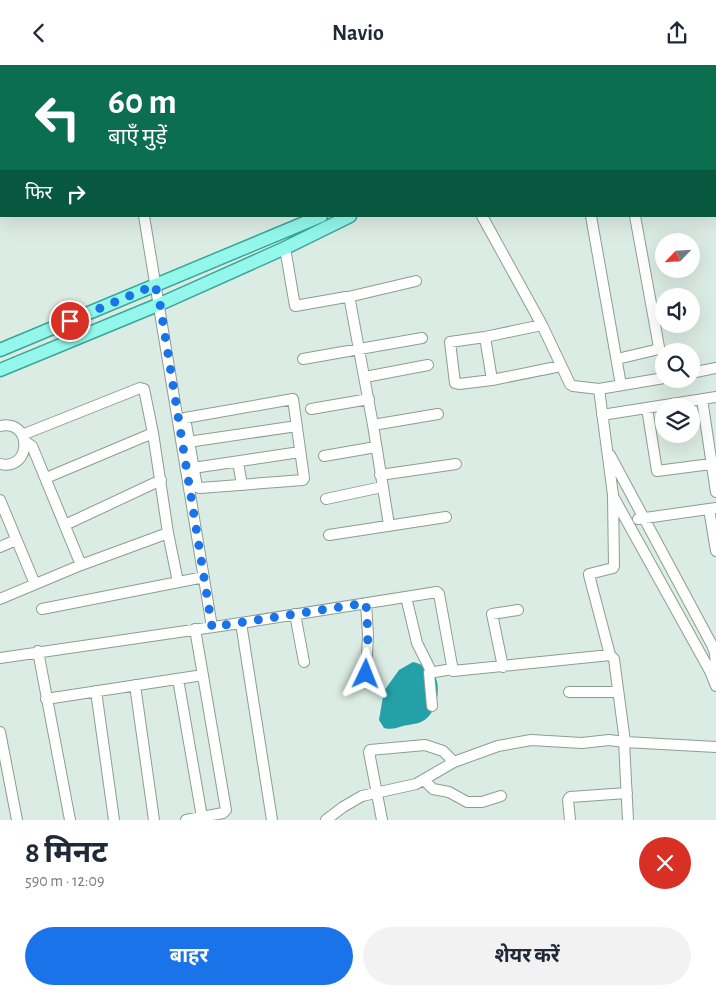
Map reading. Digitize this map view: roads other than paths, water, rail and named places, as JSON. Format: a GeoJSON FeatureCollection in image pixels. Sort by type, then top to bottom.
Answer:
{"type":"FeatureCollection","features":[{"type":"Feature","properties":{"kind":"main road"},"geometry":{"type":"LineString","coordinates":[[0,351],[319,217]]}},
{"type":"Feature","properties":{"kind":"main road"},"geometry":{"type":"LineString","coordinates":[[0,370],[160,304],[348,217]]}},
{"type":"Feature","properties":{"kind":"street"},"geometry":{"type":"LineString","coordinates":[[144,217],[183,432],[212,627]]}},
{"type":"Feature","properties":{"kind":"street"},"geometry":{"type":"LineString","coordinates":[[483,217],[542,325],[571,385],[599,389],[655,379]]}},
{"type":"Feature","properties":{"kind":"street"},"geometry":{"type":"LineString","coordinates":[[591,217],[621,385]]}},
{"type":"Feature","properties":{"kind":"street"},"geometry":{"type":"LineString","coordinates":[[617,359],[655,350],[659,347],[635,217]]}},
{"type":"Feature","properties":{"kind":"street"},"geometry":{"type":"LineString","coordinates":[[284,248],[295,306],[348,297],[416,281]]}},
{"type":"Feature","properties":{"kind":"street"},"geometry":{"type":"LineString","coordinates":[[348,297],[360,348],[389,525]]}},
{"type":"Feature","properties":{"kind":"street"},"geometry":{"type":"LineString","coordinates":[[542,325],[449,343],[456,384],[492,380],[561,366]]}},
{"type":"Feature","properties":{"kind":"street"},"geometry":{"type":"LineString","coordinates":[[485,337],[492,380]]}},
{"type":"Feature","properties":{"kind":"street"},"geometry":{"type":"LineString","coordinates":[[303,359],[422,338]]}},
{"type":"Feature","properties":{"kind":"street"},"geometry":{"type":"LineString","coordinates":[[365,377],[428,365]]}},
{"type":"Feature","properties":{"kind":"street"},"geometry":{"type":"LineString","coordinates":[[700,371],[716,368]]}},
{"type":"Feature","properties":{"kind":"street"},"geometry":{"type":"LineString","coordinates":[[23,438],[142,388],[145,392],[153,433],[168,533],[178,582]]}},
{"type":"Feature","properties":{"kind":"street"},"geometry":{"type":"LineString","coordinates":[[599,389],[613,495],[614,567],[589,575],[610,655],[614,659],[624,742],[628,820]]}},
{"type":"Feature","properties":{"kind":"street"},"geometry":{"type":"LineString","coordinates":[[602,415],[716,397]]}},
{"type":"Feature","properties":{"kind":"street"},"geometry":{"type":"LineString","coordinates":[[293,399],[297,426],[303,481],[198,488],[188,443],[183,432],[186,418],[293,399]]}},
{"type":"Feature","properties":{"kind":"street"},"geometry":{"type":"LineString","coordinates":[[311,409],[368,399]]}},
{"type":"Feature","properties":{"kind":"street"},"geometry":{"type":"LineString","coordinates":[[702,399],[716,492]]}},
{"type":"Feature","properties":{"kind":"street"},"geometry":{"type":"LineString","coordinates":[[647,408],[656,470],[711,464]]}},
{"type":"Feature","properties":{"kind":"street"},"geometry":{"type":"LineString","coordinates":[[373,425],[438,414]]}},
{"type":"Feature","properties":{"kind":"street"},"geometry":{"type":"LineString","coordinates":[[0,426],[9,425],[14,427],[32,447],[80,565]]}},
{"type":"Feature","properties":{"kind":"street"},"geometry":{"type":"LineString","coordinates":[[188,443],[297,426]]}},
{"type":"Feature","properties":{"kind":"street"},"geometry":{"type":"LineString","coordinates":[[46,478],[153,433]]}},
{"type":"Feature","properties":{"kind":"street"},"geometry":{"type":"LineString","coordinates":[[0,464],[10,464],[16,461],[24,451],[23,438]]}},
{"type":"Feature","properties":{"kind":"street"},"geometry":{"type":"LineString","coordinates":[[324,456],[376,447]]}},
{"type":"Feature","properties":{"kind":"street"},"geometry":{"type":"LineString","coordinates":[[606,447],[712,645],[715,653],[716,669]]}},
{"type":"Feature","properties":{"kind":"street"},"geometry":{"type":"LineString","coordinates":[[193,469],[300,452]]}},
{"type":"Feature","properties":{"kind":"street"},"geometry":{"type":"LineString","coordinates":[[238,462],[242,485]]}},
{"type":"Feature","properties":{"kind":"street"},"geometry":{"type":"LineString","coordinates":[[380,475],[456,464]]}},
{"type":"Feature","properties":{"kind":"street"},"geometry":{"type":"LineString","coordinates":[[65,525],[161,480]]}},
{"type":"Feature","properties":{"kind":"street"},"geometry":{"type":"LineString","coordinates":[[326,499],[382,487]]}},
{"type":"Feature","properties":{"kind":"street"},"geometry":{"type":"LineString","coordinates":[[613,495],[716,685]]}},
{"type":"Feature","properties":{"kind":"street"},"geometry":{"type":"LineString","coordinates":[[0,500],[35,584]]}},
{"type":"Feature","properties":{"kind":"street"},"geometry":{"type":"LineString","coordinates":[[627,521],[713,509],[716,551]]}},
{"type":"Feature","properties":{"kind":"street"},"geometry":{"type":"LineString","coordinates":[[329,535],[446,517]]}},
{"type":"Feature","properties":{"kind":"street"},"geometry":{"type":"LineString","coordinates":[[0,599],[80,565],[168,533]]}},
{"type":"Feature","properties":{"kind":"street"},"geometry":{"type":"LineString","coordinates":[[0,547],[16,540]]}},
{"type":"Feature","properties":{"kind":"street"},"geometry":{"type":"LineString","coordinates":[[42,609],[204,577]]}},
{"type":"Feature","properties":{"kind":"street"},"geometry":{"type":"LineString","coordinates":[[0,658],[436,592],[439,593],[452,669]]}},
{"type":"Feature","properties":{"kind":"street"},"geometry":{"type":"LineString","coordinates":[[406,597],[417,643],[431,671],[429,673],[432,706]]}},
{"type":"Feature","properties":{"kind":"street"},"geometry":{"type":"LineString","coordinates":[[366,603],[368,635],[366,674]]}},
{"type":"Feature","properties":{"kind":"street"},"geometry":{"type":"LineString","coordinates":[[503,667],[492,614],[518,609]]}},
{"type":"Feature","properties":{"kind":"street"},"geometry":{"type":"LineString","coordinates":[[295,614],[304,661]]}},
{"type":"Feature","properties":{"kind":"street"},"geometry":{"type":"LineString","coordinates":[[241,623],[272,820]]}},
{"type":"Feature","properties":{"kind":"street"},"geometry":{"type":"LineString","coordinates":[[186,820],[223,813],[226,810],[195,629]]}},
{"type":"Feature","properties":{"kind":"street"},"geometry":{"type":"LineString","coordinates":[[38,651],[70,820]]}},
{"type":"Feature","properties":{"kind":"street"},"geometry":{"type":"LineString","coordinates":[[431,671],[503,667],[610,655]]}},
{"type":"Feature","properties":{"kind":"street"},"geometry":{"type":"LineString","coordinates":[[46,699],[203,675]]}},
{"type":"Feature","properties":{"kind":"street"},"geometry":{"type":"LineString","coordinates":[[178,679],[202,817]]}},
{"type":"Feature","properties":{"kind":"street"},"geometry":{"type":"LineString","coordinates":[[135,685],[154,820]]}},
{"type":"Feature","properties":{"kind":"street"},"geometry":{"type":"LineString","coordinates":[[96,691],[114,820]]}},
{"type":"Feature","properties":{"kind":"street"},"geometry":{"type":"LineString","coordinates":[[569,692],[618,691]]}},
{"type":"Feature","properties":{"kind":"street"},"geometry":{"type":"LineString","coordinates":[[0,732],[17,820]]}},
{"type":"Feature","properties":{"kind":"street"},"geometry":{"type":"LineString","coordinates":[[326,820],[356,799],[378,792],[398,789],[424,780],[454,762],[477,753],[517,742],[537,740],[582,743],[609,740],[716,747]]}},
{"type":"Feature","properties":{"kind":"street"},"geometry":{"type":"LineString","coordinates":[[382,820],[370,750],[425,745],[443,751],[454,762]]}},
{"type":"Feature","properties":{"kind":"street"},"geometry":{"type":"LineString","coordinates":[[424,780],[433,789],[449,792],[467,802],[482,802],[501,796]]}},
{"type":"Feature","properties":{"kind":"street"},"geometry":{"type":"LineString","coordinates":[[570,820],[568,800],[570,797],[627,793]]}},
{"type":"Feature","properties":{"kind":"water"},"geometry":{"type":"Polygon","coordinates":[[[413,662],[422,665],[435,676],[438,692],[434,708],[426,719],[420,722],[394,729],[384,728],[379,720],[384,691],[399,670],[413,662]]]}}]}
